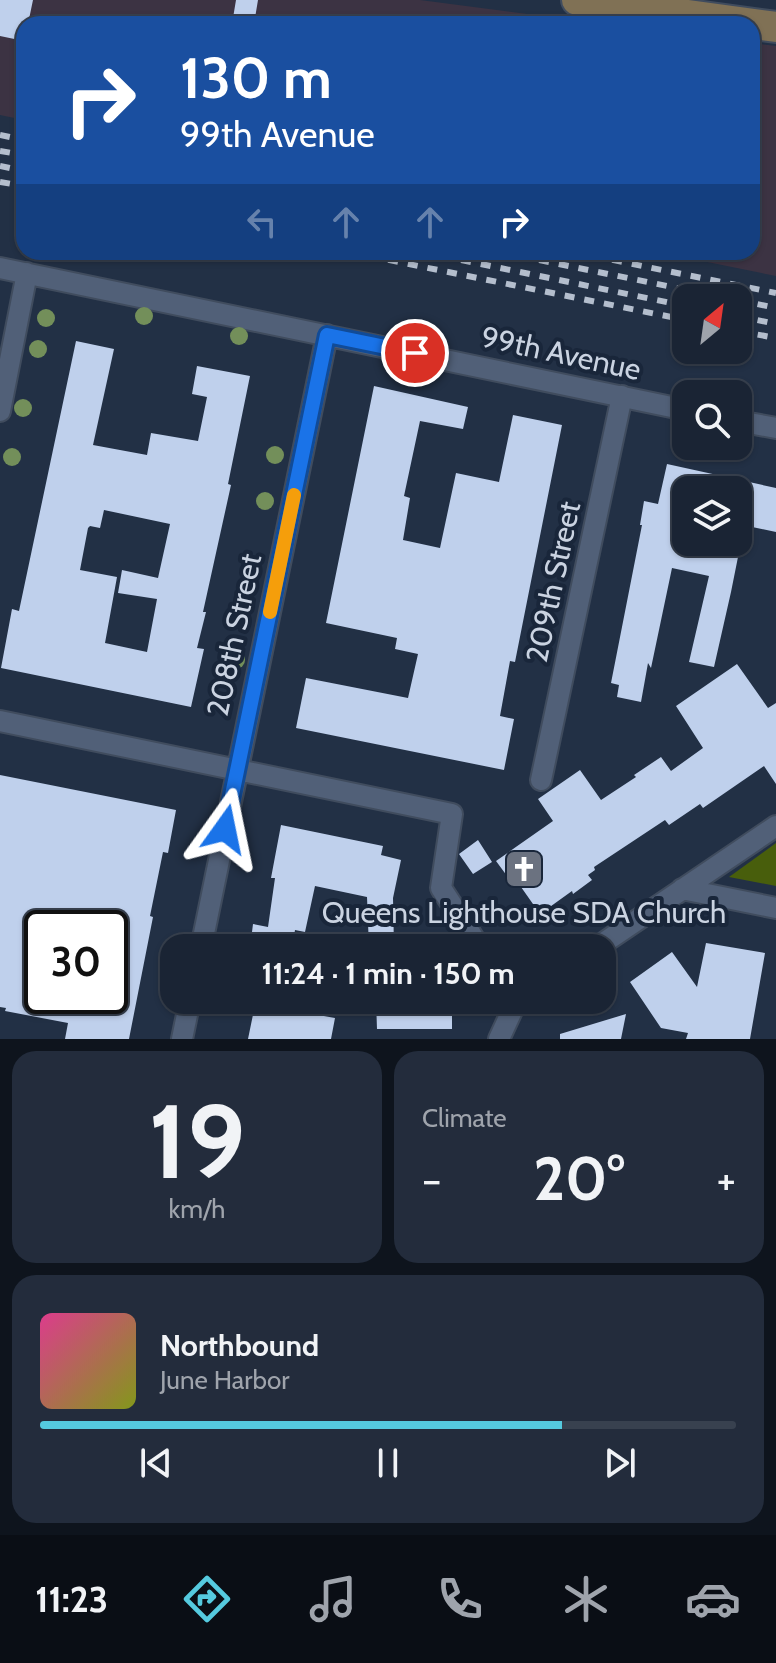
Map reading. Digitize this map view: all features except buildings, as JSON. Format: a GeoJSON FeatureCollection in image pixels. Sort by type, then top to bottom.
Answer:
{"type":"FeatureCollection","features":[{"type":"Feature","properties":{"kind":"main road"},"geometry":{"type":"LineString","coordinates":[[577,0],[688,7],[728,16]]}},
{"type":"Feature","properties":{"kind":"street","name":"99th Avenue"},"geometry":{"type":"LineString","coordinates":[[0,268],[672,407]]}},
{"type":"Feature","properties":{"kind":"street"},"geometry":{"type":"LineString","coordinates":[[0,411],[27,273]]}},
{"type":"Feature","properties":{"kind":"street","name":"208th Street"},"geometry":{"type":"LineString","coordinates":[[204,934],[327,335]]}},
{"type":"Feature","properties":{"kind":"street","name":"209th Street"},"geometry":{"type":"LineString","coordinates":[[541,780],[622,396]]}},
{"type":"Feature","properties":{"kind":"street"},"geometry":{"type":"LineString","coordinates":[[752,424],[776,428]]}},
{"type":"Feature","properties":{"kind":"street"},"geometry":{"type":"LineString","coordinates":[[0,721],[452,814],[441,888],[471,934]]}},
{"type":"Feature","properties":{"kind":"street"},"geometry":{"type":"LineString","coordinates":[[616,934],[776,826]]}},
{"type":"Feature","properties":{"kind":"street"},"geometry":{"type":"LineString","coordinates":[[682,889],[776,908]]}},
{"type":"Feature","properties":{"kind":"street"},"geometry":{"type":"LineString","coordinates":[[182,1039],[187,1014]]}},
{"type":"Feature","properties":{"kind":"street"},"geometry":{"type":"LineString","coordinates":[[499,1039],[510,1014]]}},
{"type":"Feature","properties":{"kind":"shaded area"},"geometry":{"type":"Polygon","coordinates":[[[0,0],[420,0],[543,16],[16,16],[16,118],[0,115],[0,0]]]}},
{"type":"Feature","properties":{"kind":"shaded area"},"geometry":{"type":"Polygon","coordinates":[[[760,44],[776,46],[776,276],[697,260],[760,260],[760,44]]]}},
{"type":"Feature","properties":{"kind":"green space"},"geometry":{"type":"Polygon","coordinates":[[[776,843],[776,886],[729,877],[776,843]]]}},
{"type":"Feature","properties":{"kind":"railway"},"geometry":{"type":"LineString","coordinates":[[0,135],[16,138]]}},
{"type":"Feature","properties":{"kind":"railway"},"geometry":{"type":"LineString","coordinates":[[0,151],[16,154]]}},
{"type":"Feature","properties":{"kind":"railway"},"geometry":{"type":"LineString","coordinates":[[0,166],[16,169]]}},
{"type":"Feature","properties":{"kind":"railway"},"geometry":{"type":"LineString","coordinates":[[0,182],[16,185]]}},
{"type":"Feature","properties":{"kind":"railway"},"geometry":{"type":"LineString","coordinates":[[389,260],[672,317]]}},
{"type":"Feature","properties":{"kind":"railway"},"geometry":{"type":"LineString","coordinates":[[461,260],[672,303]]}},
{"type":"Feature","properties":{"kind":"railway"},"geometry":{"type":"LineString","coordinates":[[539,260],[672,287]]}},
{"type":"Feature","properties":{"kind":"railway"},"geometry":{"type":"LineString","coordinates":[[613,260],[776,293]]}},
{"type":"Feature","properties":{"kind":"railway"},"geometry":{"type":"LineString","coordinates":[[752,303],[776,308]]}},
{"type":"Feature","properties":{"kind":"railway"},"geometry":{"type":"LineString","coordinates":[[752,319],[776,324]]}},
{"type":"Feature","properties":{"kind":"railway"},"geometry":{"type":"LineString","coordinates":[[752,334],[776,338]]}},
{"type":"Feature","properties":{"kind":"slow traffic"},"geometry":{"type":"LineString","coordinates":[[270,612],[294,495]]}},
{"type":"Feature","properties":{"kind":"place","name":"Queens Lighthouse SDA Church"},"geometry":{"type":"Point","coordinates":[524,869]}},
{"type":"Feature","properties":{"kind":"route"},"geometry":{"type":"LineString","coordinates":[[225,829],[327,335],[415,353]]}}]}
